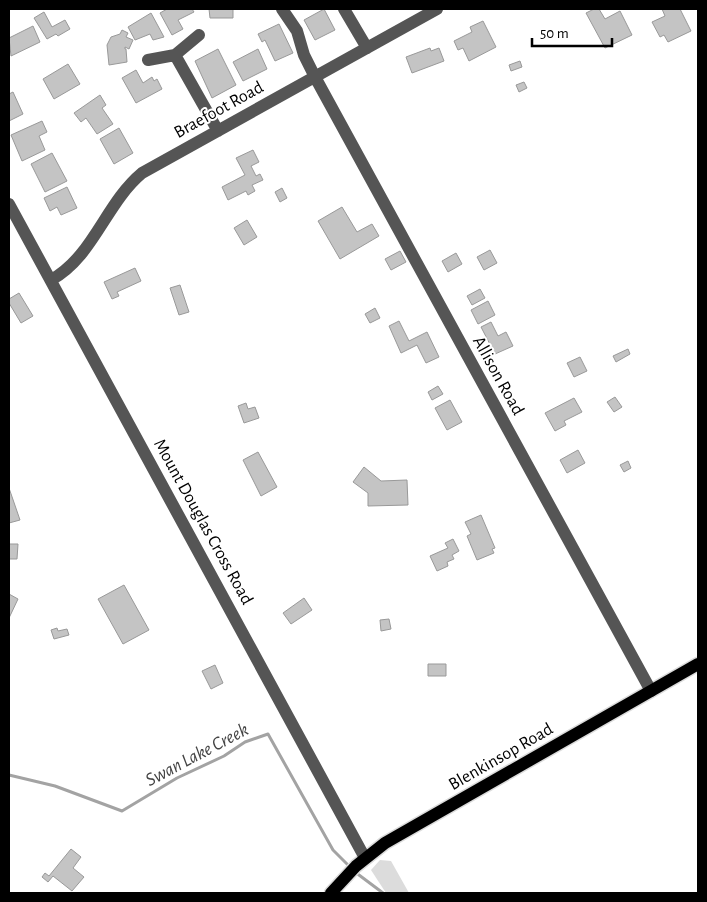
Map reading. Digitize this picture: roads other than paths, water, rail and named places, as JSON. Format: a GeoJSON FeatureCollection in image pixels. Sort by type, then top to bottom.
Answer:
{"type":"FeatureCollection","features":[{"type":"Feature","properties":{"kind":"main road","name":"Blenkinsop Road"},"geometry":{"type":"LineString","coordinates":[[332,893],[365,858],[385,843],[698,664]]}},
{"type":"Feature","properties":{"kind":"street","name":"Allison Road"},"geometry":{"type":"LineString","coordinates":[[282,9],[296,31],[304,55],[315,77],[651,691]]}},
{"type":"Feature","properties":{"kind":"street"},"geometry":{"type":"LineString","coordinates":[[344,9],[367,48]]}},
{"type":"Feature","properties":{"kind":"street","name":"Braefoot Road"},"geometry":{"type":"LineString","coordinates":[[51,280],[62,274],[82,255],[123,191],[142,173],[437,9]]}},
{"type":"Feature","properties":{"kind":"street"},"geometry":{"type":"LineString","coordinates":[[148,60],[175,55],[199,35]]}},
{"type":"Feature","properties":{"kind":"street"},"geometry":{"type":"LineString","coordinates":[[175,55],[218,130]]}},
{"type":"Feature","properties":{"kind":"street","name":"Mount Douglas Cross Road"},"geometry":{"type":"LineString","coordinates":[[9,204],[365,858]]}},
{"type":"Feature","properties":{"kind":"waterway","name":"Swan Lake Creek"},"geometry":{"type":"LineString","coordinates":[[9,775],[55,786],[122,811],[177,778],[224,756],[245,742],[268,734],[333,850],[351,868]]}},
{"type":"Feature","properties":{"kind":"waterway","name":"Swan Lake Creek"},"geometry":{"type":"LineString","coordinates":[[355,872],[383,893]]}}]}
